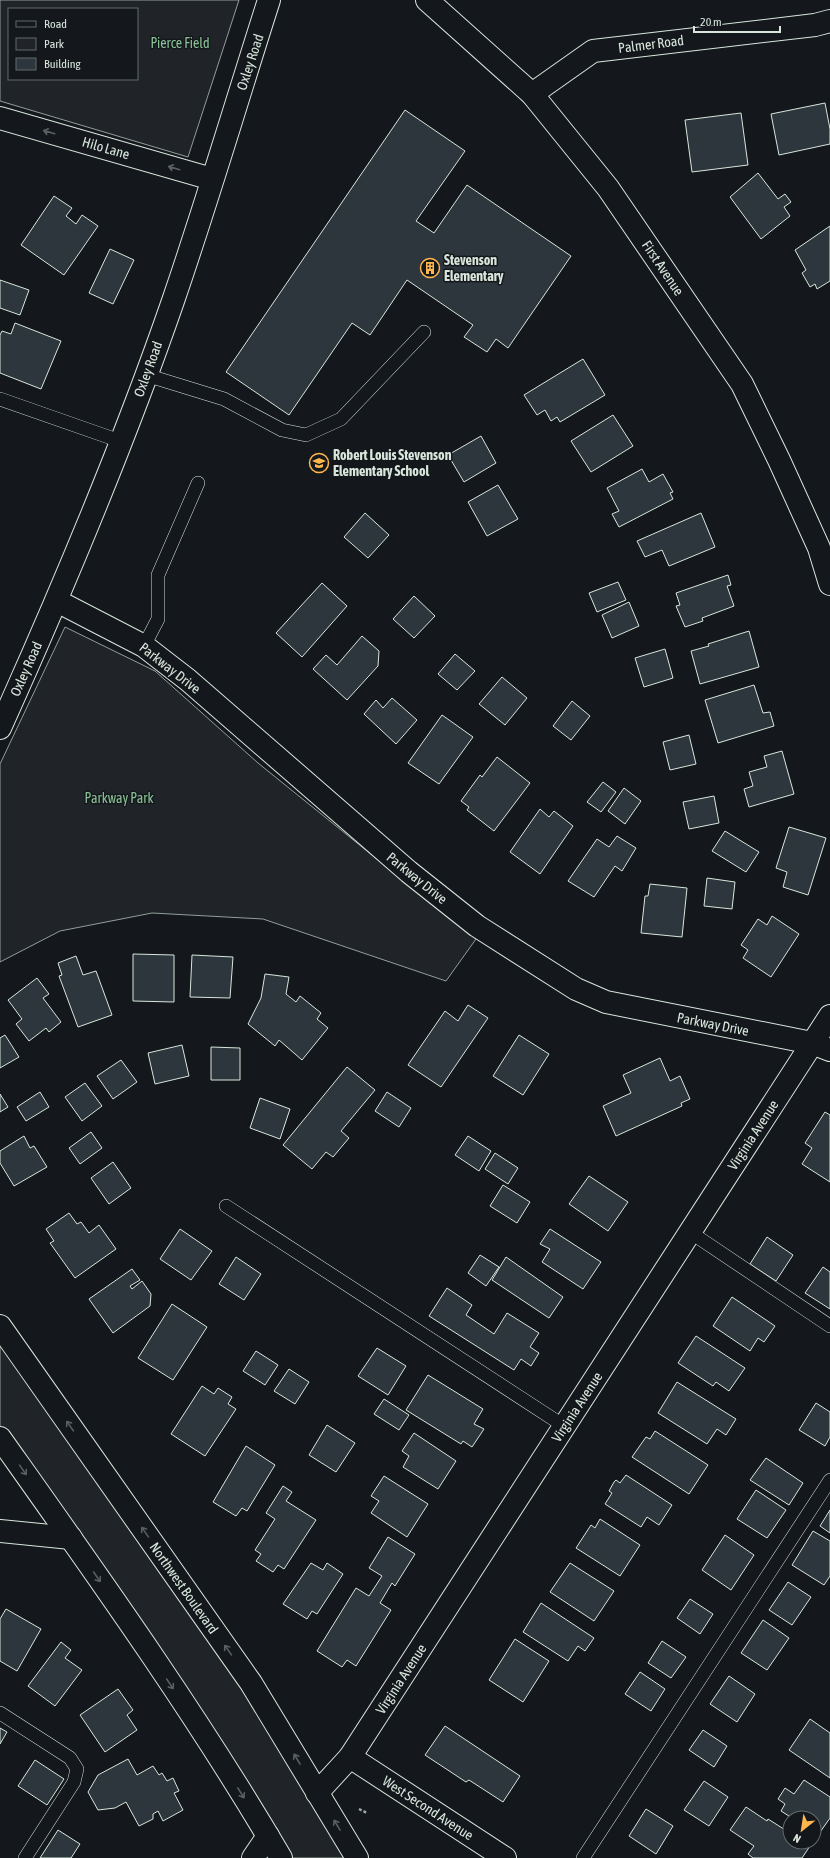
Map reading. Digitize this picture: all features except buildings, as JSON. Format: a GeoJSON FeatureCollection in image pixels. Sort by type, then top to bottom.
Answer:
{"type":"FeatureCollection","features":[{"type":"Feature","properties":{"kind":"street","name":"Oxley Road"},"geometry":{"type":"LineString","coordinates":[[0,728],[57,601],[146,375],[173,301],[269,0]]}},
{"type":"Feature","properties":{"kind":"street","name":"First Avenue"},"geometry":{"type":"LineString","coordinates":[[427,0],[532,94],[608,188],[742,384],[819,548],[830,584]]}},
{"type":"Feature","properties":{"kind":"street","name":"Palmer Road"},"geometry":{"type":"LineString","coordinates":[[532,94],[593,51],[815,25],[830,21]]}},
{"type":"Feature","properties":{"kind":"street","name":"Hilo Lane"},"geometry":{"type":"LineString","coordinates":[[0,118],[212,179]]}},
{"type":"Feature","properties":{"kind":"street","name":"Parkway Drive"},"geometry":{"type":"LineString","coordinates":[[57,601],[144,646],[188,680],[415,877],[477,926],[576,989],[606,1002],[821,1047]]}},
{"type":"Feature","properties":{"kind":"street","name":"Virginia Avenue"},"geometry":{"type":"LineString","coordinates":[[317,1793],[350,1758],[690,1232],[821,1047],[830,1016]]}},
{"type":"Feature","properties":{"kind":"street","name":"Northwest Boulevard"},"geometry":{"type":"LineString","coordinates":[[0,1326],[251,1683],[356,1858]]}},
{"type":"Feature","properties":{"kind":"street"},"geometry":{"type":"LineString","coordinates":[[0,1438],[213,1747],[281,1858]]}},
{"type":"Feature","properties":{"kind":"street"},"geometry":{"type":"LineString","coordinates":[[0,1532],[70,1538]]}},
{"type":"Feature","properties":{"kind":"street","name":"West Second Avenue"},"geometry":{"type":"LineString","coordinates":[[350,1758],[505,1858]]}},
{"type":"Feature","properties":{"kind":"street"},"geometry":{"type":"LineString","coordinates":[[253,1858],[268,1836]]}},
{"type":"Feature","properties":{"kind":"lane"},"geometry":{"type":"LineString","coordinates":[[146,375],[224,399],[282,430],[306,435],[341,419],[424,332]]}},
{"type":"Feature","properties":{"kind":"lane"},"geometry":{"type":"LineString","coordinates":[[0,399],[120,441]]}},
{"type":"Feature","properties":{"kind":"lane"},"geometry":{"type":"LineString","coordinates":[[144,646],[158,620],[158,575],[198,483]]}},
{"type":"Feature","properties":{"kind":"lane"},"geometry":{"type":"LineString","coordinates":[[226,1206],[564,1426]]}},
{"type":"Feature","properties":{"kind":"lane"},"geometry":{"type":"LineString","coordinates":[[690,1232],[830,1326]]}},
{"type":"Feature","properties":{"kind":"lane"},"geometry":{"type":"LineString","coordinates":[[583,1858],[830,1480]]}},
{"type":"Feature","properties":{"kind":"lane"},"geometry":{"type":"LineString","coordinates":[[0,1713],[70,1758],[77,1769],[74,1782],[25,1858]]}},
{"type":"Feature","properties":{"kind":"green space","name":"Pierce Field"},"geometry":{"type":"Polygon","coordinates":[[[0,0],[239,0],[188,157],[0,101],[0,0]]]}},
{"type":"Feature","properties":{"kind":"green space","name":"Parkway Park"},"geometry":{"type":"Polygon","coordinates":[[[65,627],[155,671],[258,763],[476,939],[446,981],[263,919],[152,913],[60,931],[0,962],[0,764],[65,627]]]}},
{"type":"Feature","properties":{"kind":"green space"},"geometry":{"type":"Polygon","coordinates":[[[0,1326],[357,1858],[281,1858],[0,1438],[0,1326]]]}},
{"type":"Feature","properties":{"kind":"place","name":"Stevenson Elementary"},"geometry":{"type":"Point","coordinates":[430,268]}},
{"type":"Feature","properties":{"kind":"place","name":"Robert Louis Stevenson Elementary School"},"geometry":{"type":"Point","coordinates":[319,463]}}]}
